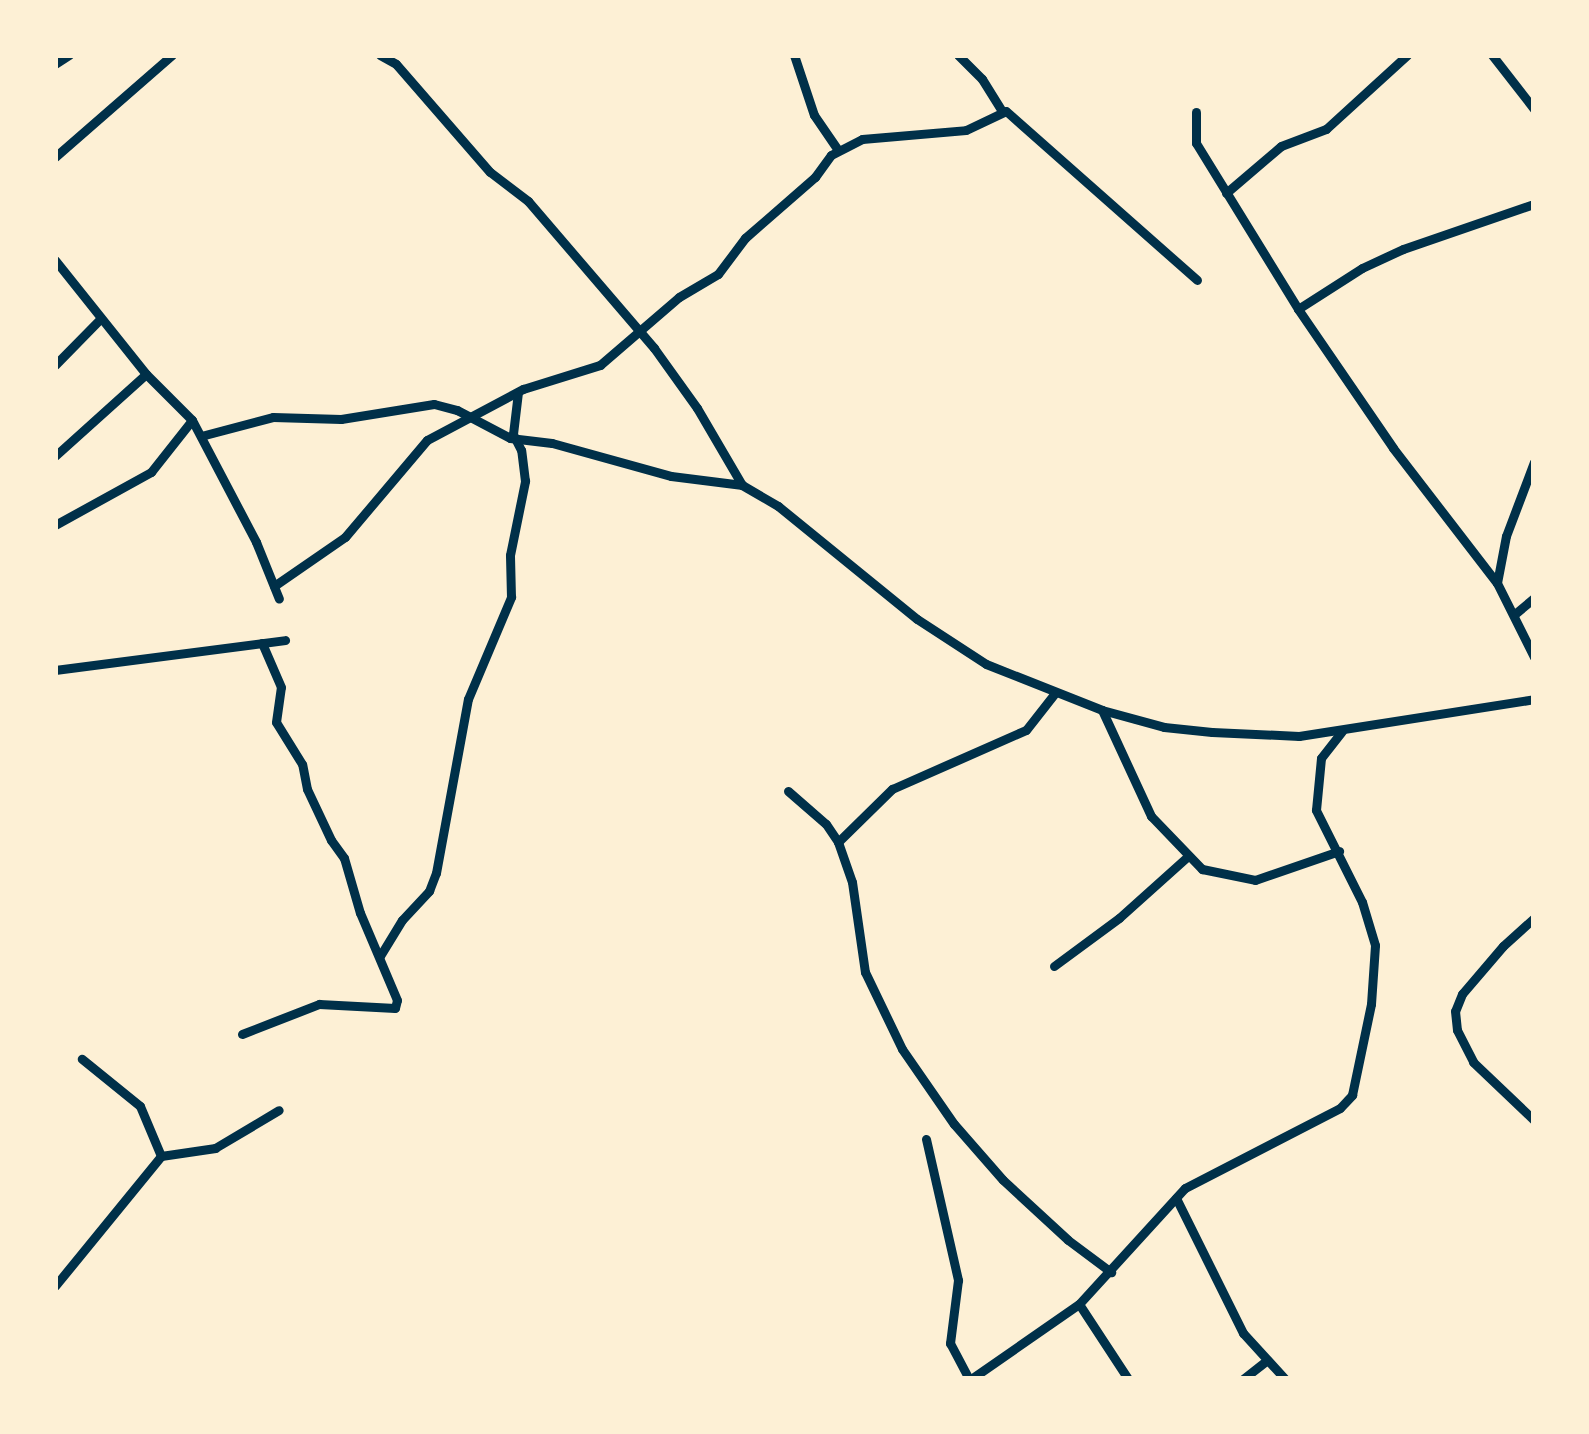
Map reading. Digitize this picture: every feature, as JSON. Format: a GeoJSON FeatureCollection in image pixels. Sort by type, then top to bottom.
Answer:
{"type":"FeatureCollection","features":[{"type":"Feature","properties":{"kind":"street"},"geometry":{"type":"LineString","coordinates":[[55,64],[69,55]]}},
{"type":"Feature","properties":{"kind":"street"},"geometry":{"type":"LineString","coordinates":[[55,157],[172,55]]}},
{"type":"Feature","properties":{"kind":"street"},"geometry":{"type":"LineString","coordinates":[[380,55],[396,64],[475,157],[528,201],[673,371],[742,485]]}},
{"type":"Feature","properties":{"kind":"street"},"geometry":{"type":"LineString","coordinates":[[794,55],[814,115],[838,150]]}},
{"type":"Feature","properties":{"kind":"street"},"geometry":{"type":"LineString","coordinates":[[958,55],[982,80],[1001,110],[1197,280]]}},
{"type":"Feature","properties":{"kind":"street"},"geometry":{"type":"LineString","coordinates":[[1226,193],[1281,146],[1326,128],[1407,55]]}},
{"type":"Feature","properties":{"kind":"street"},"geometry":{"type":"LineString","coordinates":[[1492,55],[1534,109]]}},
{"type":"Feature","properties":{"kind":"street"},"geometry":{"type":"LineString","coordinates":[[274,586],[346,537],[427,440],[518,392],[591,369],[640,333],[679,297],[718,274],[745,238],[838,150],[886,134],[966,130],[1001,110]]}},
{"type":"Feature","properties":{"kind":"street"},"geometry":{"type":"LineString","coordinates":[[1196,112],[1196,143],[1226,193],[1298,309],[1393,448],[1497,583],[1516,612],[1534,657]]}},
{"type":"Feature","properties":{"kind":"street"},"geometry":{"type":"LineString","coordinates":[[1298,309],[1362,268],[1402,249],[1534,204]]}},
{"type":"Feature","properties":{"kind":"street"},"geometry":{"type":"LineString","coordinates":[[55,260],[146,374],[192,420],[279,599]]}},
{"type":"Feature","properties":{"kind":"street"},"geometry":{"type":"LineString","coordinates":[[55,365],[100,320]]}},
{"type":"Feature","properties":{"kind":"street"},"geometry":{"type":"LineString","coordinates":[[55,456],[146,374]]}},
{"type":"Feature","properties":{"kind":"street"},"geometry":{"type":"LineString","coordinates":[[380,956],[402,920],[428,891],[436,873],[468,700],[511,597],[510,556],[525,481],[521,450],[515,439],[518,392]]}},
{"type":"Feature","properties":{"kind":"street"},"geometry":{"type":"LineString","coordinates":[[201,436],[274,416],[341,419],[434,404],[515,439],[552,443],[671,476],[742,485],[778,506],[917,620],[986,664],[1102,710],[1164,727],[1299,736],[1534,699]]}},
{"type":"Feature","properties":{"kind":"street"},"geometry":{"type":"LineString","coordinates":[[55,525],[152,472],[192,420]]}},
{"type":"Feature","properties":{"kind":"street"},"geometry":{"type":"LineString","coordinates":[[1497,583],[1506,536],[1534,462]]}},
{"type":"Feature","properties":{"kind":"street"},"geometry":{"type":"LineString","coordinates":[[1516,612],[1534,598]]}},
{"type":"Feature","properties":{"kind":"street"},"geometry":{"type":"LineString","coordinates":[[55,670],[285,640]]}},
{"type":"Feature","properties":{"kind":"street"},"geometry":{"type":"LineString","coordinates":[[242,1034],[319,1004],[395,1008],[397,1000],[360,913],[344,858],[307,790],[302,764],[276,722],[281,687],[262,642]]}},
{"type":"Feature","properties":{"kind":"street"},"geometry":{"type":"LineString","coordinates":[[838,842],[892,789],[1026,730],[1054,693]]}},
{"type":"Feature","properties":{"kind":"street"},"geometry":{"type":"LineString","coordinates":[[1102,710],[1151,816],[1186,857],[1202,869],[1255,880],[1339,851]]}},
{"type":"Feature","properties":{"kind":"street"},"geometry":{"type":"LineString","coordinates":[[926,1139],[958,1280],[950,1343],[970,1379],[1079,1304],[1176,1198],[1208,1174],[1340,1108],[1352,1095],[1371,1004],[1375,945],[1339,851],[1316,810],[1322,758],[1342,731]]}},
{"type":"Feature","properties":{"kind":"street"},"geometry":{"type":"LineString","coordinates":[[788,791],[826,824],[838,842],[852,882],[865,972],[902,1049],[954,1124],[1003,1180],[1068,1240],[1112,1272]]}},
{"type":"Feature","properties":{"kind":"street"},"geometry":{"type":"LineString","coordinates":[[1054,966],[1120,918],[1186,857]]}},
{"type":"Feature","properties":{"kind":"street"},"geometry":{"type":"LineString","coordinates":[[1534,918],[1503,946],[1462,994],[1455,1011],[1457,1030],[1473,1062],[1534,1120]]}},
{"type":"Feature","properties":{"kind":"street"},"geometry":{"type":"LineString","coordinates":[[82,1059],[140,1106],[161,1156]]}},
{"type":"Feature","properties":{"kind":"street"},"geometry":{"type":"LineString","coordinates":[[55,1286],[161,1156],[214,1148],[279,1110]]}},
{"type":"Feature","properties":{"kind":"street"},"geometry":{"type":"LineString","coordinates":[[1176,1198],[1243,1333],[1286,1379]]}},
{"type":"Feature","properties":{"kind":"street"},"geometry":{"type":"LineString","coordinates":[[1079,1304],[1128,1379]]}},
{"type":"Feature","properties":{"kind":"street"},"geometry":{"type":"LineString","coordinates":[[1243,1379],[1266,1361]]}}]}
